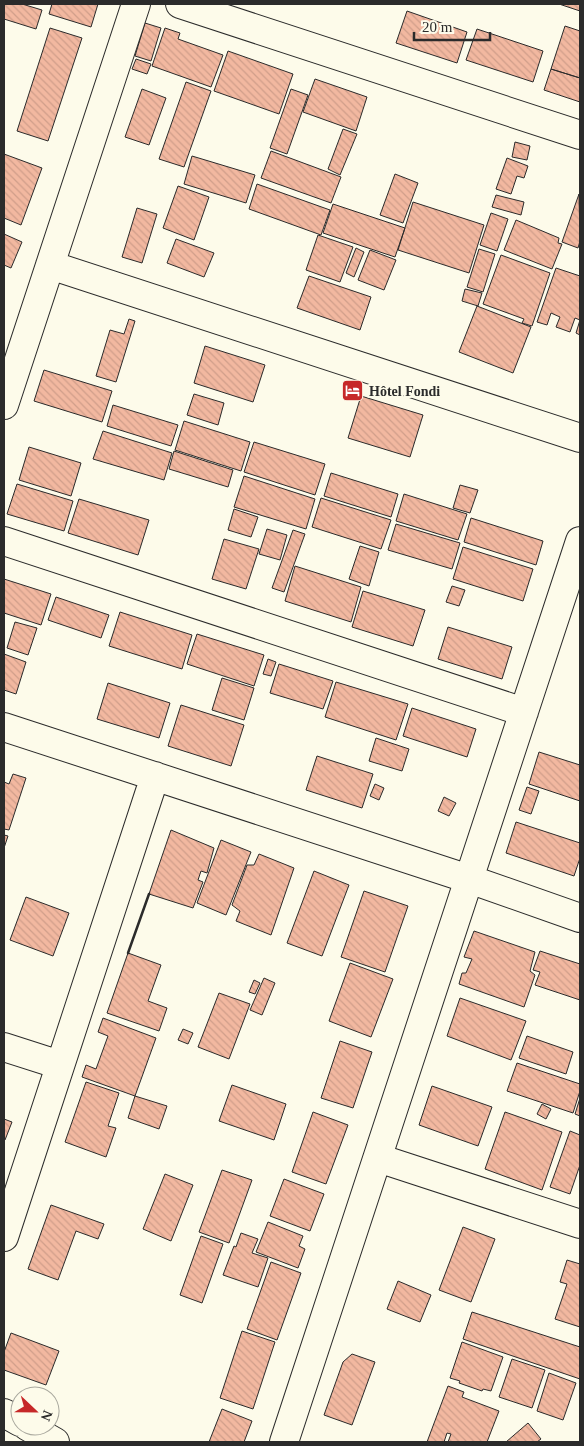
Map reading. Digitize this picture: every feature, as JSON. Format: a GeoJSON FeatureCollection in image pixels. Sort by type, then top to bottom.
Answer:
{"type":"FeatureCollection","features":[{"type":"Feature","properties":{"kind":"street"},"geometry":{"type":"LineString","coordinates":[[4,405],[136,4]]}},
{"type":"Feature","properties":{"kind":"street"},"geometry":{"type":"LineString","coordinates":[[180,4],[580,135]]}},
{"type":"Feature","properties":{"kind":"street"},"geometry":{"type":"LineString","coordinates":[[50,264],[580,438]]}},
{"type":"Feature","properties":{"kind":"street"},"geometry":{"type":"LineString","coordinates":[[4,541],[524,712]]}},
{"type":"Feature","properties":{"kind":"street"},"geometry":{"type":"LineString","coordinates":[[284,1442],[524,712],[571,602],[580,542]]}},
{"type":"Feature","properties":{"kind":"street"},"geometry":{"type":"LineString","coordinates":[[4,727],[469,879],[580,918]]}},
{"type":"Feature","properties":{"kind":"street"},"geometry":{"type":"LineString","coordinates":[[4,1237],[155,776]]}},
{"type":"Feature","properties":{"kind":"street"},"geometry":{"type":"LineString","coordinates":[[4,1047],[60,1065]]}},
{"type":"Feature","properties":{"kind":"street"},"geometry":{"type":"LineString","coordinates":[[378,1158],[580,1224]]}},
{"type":"Feature","properties":{"kind":"building"},"geometry":{"type":"Polygon","coordinates":[[[4,4],[22,4],[42,10],[36,29],[4,19],[4,4]]]}},
{"type":"Feature","properties":{"kind":"building"},"geometry":{"type":"Polygon","coordinates":[[[52,4],[98,4],[91,27],[49,14],[52,4]]]}},
{"type":"Feature","properties":{"kind":"building"},"geometry":{"type":"Polygon","coordinates":[[[559,4],[580,4],[580,11],[559,4]]]}},
{"type":"Feature","properties":{"kind":"building"},"geometry":{"type":"Polygon","coordinates":[[[407,11],[467,32],[457,63],[396,43],[407,11]]]}},
{"type":"Feature","properties":{"kind":"building"},"geometry":{"type":"Polygon","coordinates":[[[145,23],[161,28],[151,61],[135,56],[145,23]]]}},
{"type":"Feature","properties":{"kind":"building"},"geometry":{"type":"Polygon","coordinates":[[[565,26],[580,31],[580,78],[551,69],[565,26]]]}},
{"type":"Feature","properties":{"kind":"building"},"geometry":{"type":"Polygon","coordinates":[[[50,28],[82,38],[48,141],[17,131],[50,28]]]}},
{"type":"Feature","properties":{"kind":"building"},"geometry":{"type":"Polygon","coordinates":[[[165,28],[180,33],[178,39],[223,55],[211,87],[152,66],[165,28]]]}},
{"type":"Feature","properties":{"kind":"building"},"geometry":{"type":"Polygon","coordinates":[[[477,29],[543,51],[533,82],[466,60],[477,29]]]}},
{"type":"Feature","properties":{"kind":"building"},"geometry":{"type":"Polygon","coordinates":[[[228,51],[293,74],[279,114],[214,91],[228,51]]]}},
{"type":"Feature","properties":{"kind":"building"},"geometry":{"type":"Polygon","coordinates":[[[136,59],[151,64],[147,74],[132,69],[136,59]]]}},
{"type":"Feature","properties":{"kind":"building"},"geometry":{"type":"Polygon","coordinates":[[[551,69],[580,78],[580,102],[544,90],[551,69]]]}},
{"type":"Feature","properties":{"kind":"building"},"geometry":{"type":"Polygon","coordinates":[[[315,79],[367,97],[356,131],[303,112],[315,79]]]}},
{"type":"Feature","properties":{"kind":"building"},"geometry":{"type":"Polygon","coordinates":[[[186,82],[211,91],[184,167],[159,159],[186,82]]]}},
{"type":"Feature","properties":{"kind":"building"},"geometry":{"type":"Polygon","coordinates":[[[142,89],[166,98],[149,145],[125,137],[142,89]]]}},
{"type":"Feature","properties":{"kind":"building"},"geometry":{"type":"Polygon","coordinates":[[[291,89],[308,95],[287,154],[270,148],[291,89]]]}},
{"type":"Feature","properties":{"kind":"building"},"geometry":{"type":"Polygon","coordinates":[[[343,129],[357,134],[340,175],[328,169],[343,129]]]}},
{"type":"Feature","properties":{"kind":"building"},"geometry":{"type":"Polygon","coordinates":[[[515,142],[530,146],[527,160],[512,157],[515,142]]]}},
{"type":"Feature","properties":{"kind":"building"},"geometry":{"type":"Polygon","coordinates":[[[271,151],[341,177],[331,203],[261,178],[271,151]]]}},
{"type":"Feature","properties":{"kind":"building"},"geometry":{"type":"Polygon","coordinates":[[[4,154],[42,168],[21,225],[4,218],[4,154]]]}},
{"type":"Feature","properties":{"kind":"building"},"geometry":{"type":"Polygon","coordinates":[[[192,156],[255,175],[246,203],[184,184],[192,156]]]}},
{"type":"Feature","properties":{"kind":"building"},"geometry":{"type":"Polygon","coordinates":[[[507,158],[528,166],[524,178],[517,176],[511,194],[496,189],[507,158]]]}},
{"type":"Feature","properties":{"kind":"building"},"geometry":{"type":"Polygon","coordinates":[[[395,174],[418,183],[403,223],[380,215],[395,174]]]}},
{"type":"Feature","properties":{"kind":"building"},"geometry":{"type":"Polygon","coordinates":[[[257,184],[330,210],[321,235],[249,209],[257,184]]]}},
{"type":"Feature","properties":{"kind":"building"},"geometry":{"type":"Polygon","coordinates":[[[178,186],[209,197],[194,240],[163,228],[178,186]]]}},
{"type":"Feature","properties":{"kind":"building"},"geometry":{"type":"Polygon","coordinates":[[[579,194],[580,241],[578,248],[562,242],[579,194]]]}},
{"type":"Feature","properties":{"kind":"building"},"geometry":{"type":"Polygon","coordinates":[[[496,195],[524,202],[521,215],[492,207],[496,195]]]}},
{"type":"Feature","properties":{"kind":"building"},"geometry":{"type":"Polygon","coordinates":[[[413,202],[484,225],[469,273],[398,250],[413,202]]]}},
{"type":"Feature","properties":{"kind":"building"},"geometry":{"type":"Polygon","coordinates":[[[333,204],[405,228],[395,257],[323,233],[333,204]]]}},
{"type":"Feature","properties":{"kind":"building"},"geometry":{"type":"Polygon","coordinates":[[[137,208],[157,214],[142,263],[122,257],[137,208]]]}},
{"type":"Feature","properties":{"kind":"building"},"geometry":{"type":"Polygon","coordinates":[[[491,213],[508,219],[497,251],[480,245],[491,213]]]}},
{"type":"Feature","properties":{"kind":"building"},"geometry":{"type":"Polygon","coordinates":[[[516,220],[559,238],[558,243],[562,244],[552,269],[504,250],[516,220]]]}},
{"type":"Feature","properties":{"kind":"building"},"geometry":{"type":"Polygon","coordinates":[[[4,234],[22,242],[11,268],[4,265],[4,234]]]}},
{"type":"Feature","properties":{"kind":"building"},"geometry":{"type":"Polygon","coordinates":[[[318,235],[353,247],[340,282],[306,270],[318,235]]]}},
{"type":"Feature","properties":{"kind":"building"},"geometry":{"type":"Polygon","coordinates":[[[176,239],[214,253],[204,277],[167,263],[176,239]]]}},
{"type":"Feature","properties":{"kind":"building"},"geometry":{"type":"Polygon","coordinates":[[[356,248],[364,252],[354,277],[346,273],[356,248]]]}},
{"type":"Feature","properties":{"kind":"building"},"geometry":{"type":"Polygon","coordinates":[[[479,249],[495,254],[483,292],[467,287],[479,249]]]}},
{"type":"Feature","properties":{"kind":"building"},"geometry":{"type":"Polygon","coordinates":[[[370,250],[396,260],[384,290],[358,280],[370,250]]]}},
{"type":"Feature","properties":{"kind":"building"},"geometry":{"type":"Polygon","coordinates":[[[501,255],[550,273],[532,326],[522,323],[524,319],[483,304],[501,255]]]}},
{"type":"Feature","properties":{"kind":"building"},"geometry":{"type":"Polygon","coordinates":[[[556,268],[580,276],[580,320],[575,318],[570,332],[556,327],[560,317],[551,313],[547,325],[537,322],[556,268]]]}},
{"type":"Feature","properties":{"kind":"building"},"geometry":{"type":"Polygon","coordinates":[[[309,276],[371,297],[360,330],[297,308],[309,276]]]}},
{"type":"Feature","properties":{"kind":"building"},"geometry":{"type":"Polygon","coordinates":[[[465,289],[482,293],[478,306],[462,301],[465,289]]]}},
{"type":"Feature","properties":{"kind":"building"},"geometry":{"type":"Polygon","coordinates":[[[477,306],[531,327],[513,373],[459,352],[477,306]]]}},
{"type":"Feature","properties":{"kind":"building"},"geometry":{"type":"Polygon","coordinates":[[[129,319],[135,321],[116,382],[96,376],[110,330],[124,334],[129,319]]]}},
{"type":"Feature","properties":{"kind":"building"},"geometry":{"type":"Polygon","coordinates":[[[580,320],[580,335],[576,333],[580,320]]]}},
{"type":"Feature","properties":{"kind":"building"},"geometry":{"type":"Polygon","coordinates":[[[205,346],[265,365],[253,402],[194,383],[205,346]]]}},
{"type":"Feature","properties":{"kind":"building"},"geometry":{"type":"Polygon","coordinates":[[[44,370],[112,391],[102,422],[34,401],[44,370]]]}},
{"type":"Feature","properties":{"kind":"building"},"geometry":{"type":"Polygon","coordinates":[[[194,394],[224,403],[218,425],[187,415],[194,394]]]}},
{"type":"Feature","properties":{"kind":"building"},"geometry":{"type":"Polygon","coordinates":[[[361,396],[423,415],[410,457],[348,438],[361,396]]]}},
{"type":"Feature","properties":{"kind":"building"},"geometry":{"type":"Polygon","coordinates":[[[113,405],[178,425],[171,446],[107,426],[113,405]]]}},
{"type":"Feature","properties":{"kind":"building"},"geometry":{"type":"Polygon","coordinates":[[[184,421],[250,442],[241,471],[175,450],[184,421]]]}},
{"type":"Feature","properties":{"kind":"building"},"geometry":{"type":"Polygon","coordinates":[[[103,431],[172,453],[164,480],[93,459],[103,431]]]}},
{"type":"Feature","properties":{"kind":"building"},"geometry":{"type":"Polygon","coordinates":[[[254,442],[325,464],[315,495],[244,472],[254,442]]]}},
{"type":"Feature","properties":{"kind":"building"},"geometry":{"type":"Polygon","coordinates":[[[29,447],[81,463],[71,496],[19,480],[29,447]]]}},
{"type":"Feature","properties":{"kind":"building"},"geometry":{"type":"Polygon","coordinates":[[[174,451],[233,470],[228,487],[169,469],[174,451]]]}},
{"type":"Feature","properties":{"kind":"building"},"geometry":{"type":"Polygon","coordinates":[[[331,473],[398,494],[391,517],[324,496],[331,473]]]}},
{"type":"Feature","properties":{"kind":"building"},"geometry":{"type":"Polygon","coordinates":[[[244,476],[315,499],[306,529],[234,507],[244,476]]]}},
{"type":"Feature","properties":{"kind":"building"},"geometry":{"type":"Polygon","coordinates":[[[17,484],[73,501],[64,531],[7,514],[17,484]]]}},
{"type":"Feature","properties":{"kind":"building"},"geometry":{"type":"Polygon","coordinates":[[[460,485],[478,490],[470,513],[453,508],[460,485]]]}},
{"type":"Feature","properties":{"kind":"building"},"geometry":{"type":"Polygon","coordinates":[[[404,494],[467,514],[458,540],[396,521],[404,494]]]}},
{"type":"Feature","properties":{"kind":"building"},"geometry":{"type":"Polygon","coordinates":[[[321,498],[391,520],[381,549],[312,527],[321,498]]]}},
{"type":"Feature","properties":{"kind":"building"},"geometry":{"type":"Polygon","coordinates":[[[79,499],[149,520],[138,555],[68,533],[79,499]]]}},
{"type":"Feature","properties":{"kind":"building"},"geometry":{"type":"Polygon","coordinates":[[[234,509],[258,517],[251,537],[228,530],[234,509]]]}},
{"type":"Feature","properties":{"kind":"building"},"geometry":{"type":"Polygon","coordinates":[[[471,518],[543,541],[536,565],[464,542],[471,518]]]}},
{"type":"Feature","properties":{"kind":"building"},"geometry":{"type":"Polygon","coordinates":[[[396,524],[460,543],[452,569],[388,550],[396,524]]]}},
{"type":"Feature","properties":{"kind":"building"},"geometry":{"type":"Polygon","coordinates":[[[267,529],[287,535],[280,560],[259,554],[267,529]]]}},
{"type":"Feature","properties":{"kind":"building"},"geometry":{"type":"Polygon","coordinates":[[[293,530],[305,534],[284,592],[272,588],[293,530]]]}},
{"type":"Feature","properties":{"kind":"building"},"geometry":{"type":"Polygon","coordinates":[[[224,539],[259,549],[246,589],[212,579],[224,539]]]}},
{"type":"Feature","properties":{"kind":"building"},"geometry":{"type":"Polygon","coordinates":[[[360,546],[379,552],[369,586],[349,579],[360,546]]]}},
{"type":"Feature","properties":{"kind":"building"},"geometry":{"type":"Polygon","coordinates":[[[463,547],[533,569],[523,601],[453,579],[463,547]]]}},
{"type":"Feature","properties":{"kind":"building"},"geometry":{"type":"Polygon","coordinates":[[[295,566],[361,587],[351,622],[285,601],[295,566]]]}},
{"type":"Feature","properties":{"kind":"building"},"geometry":{"type":"Polygon","coordinates":[[[4,579],[51,594],[41,625],[4,613],[4,579]]]}},
{"type":"Feature","properties":{"kind":"building"},"geometry":{"type":"Polygon","coordinates":[[[452,586],[465,590],[459,606],[446,602],[452,586]]]}},
{"type":"Feature","properties":{"kind":"building"},"geometry":{"type":"Polygon","coordinates":[[[363,591],[425,610],[413,646],[352,627],[363,591]]]}},
{"type":"Feature","properties":{"kind":"building"},"geometry":{"type":"Polygon","coordinates":[[[56,597],[109,615],[101,638],[48,620],[56,597]]]}},
{"type":"Feature","properties":{"kind":"building"},"geometry":{"type":"Polygon","coordinates":[[[120,612],[192,635],[182,669],[109,646],[120,612]]]}},
{"type":"Feature","properties":{"kind":"building"},"geometry":{"type":"Polygon","coordinates":[[[15,622],[37,628],[28,655],[7,648],[15,622]]]}},
{"type":"Feature","properties":{"kind":"building"},"geometry":{"type":"Polygon","coordinates":[[[448,627],[512,647],[502,679],[438,659],[448,627]]]}},
{"type":"Feature","properties":{"kind":"building"},"geometry":{"type":"Polygon","coordinates":[[[197,634],[264,655],[254,686],[187,664],[197,634]]]}},
{"type":"Feature","properties":{"kind":"building"},"geometry":{"type":"Polygon","coordinates":[[[4,654],[26,662],[16,694],[4,690],[4,654]]]}},
{"type":"Feature","properties":{"kind":"building"},"geometry":{"type":"Polygon","coordinates":[[[268,659],[276,662],[271,676],[263,674],[268,659]]]}},
{"type":"Feature","properties":{"kind":"building"},"geometry":{"type":"Polygon","coordinates":[[[279,664],[333,681],[323,709],[270,693],[279,664]]]}},
{"type":"Feature","properties":{"kind":"building"},"geometry":{"type":"Polygon","coordinates":[[[222,678],[254,688],[244,720],[212,710],[222,678]]]}},
{"type":"Feature","properties":{"kind":"building"},"geometry":{"type":"Polygon","coordinates":[[[336,682],[408,704],[396,740],[325,717],[336,682]]]}},
{"type":"Feature","properties":{"kind":"building"},"geometry":{"type":"Polygon","coordinates":[[[108,683],[170,703],[159,738],[97,719],[108,683]]]}},
{"type":"Feature","properties":{"kind":"building"},"geometry":{"type":"Polygon","coordinates":[[[181,705],[244,725],[231,766],[168,746],[181,705]]]}},
{"type":"Feature","properties":{"kind":"building"},"geometry":{"type":"Polygon","coordinates":[[[412,708],[476,729],[467,757],[403,736],[412,708]]]}},
{"type":"Feature","properties":{"kind":"building"},"geometry":{"type":"Polygon","coordinates":[[[376,738],[409,749],[402,771],[369,761],[376,738]]]}},
{"type":"Feature","properties":{"kind":"building"},"geometry":{"type":"Polygon","coordinates":[[[539,752],[580,765],[580,801],[529,784],[539,752]]]}},
{"type":"Feature","properties":{"kind":"building"},"geometry":{"type":"Polygon","coordinates":[[[317,756],[373,774],[362,808],[306,790],[317,756]]]}},
{"type":"Feature","properties":{"kind":"building"},"geometry":{"type":"Polygon","coordinates":[[[13,774],[26,778],[9,830],[4,829],[4,782],[9,784],[13,774]]]}},
{"type":"Feature","properties":{"kind":"building"},"geometry":{"type":"Polygon","coordinates":[[[375,784],[384,788],[379,800],[370,796],[375,784]]]}},
{"type":"Feature","properties":{"kind":"building"},"geometry":{"type":"Polygon","coordinates":[[[527,787],[539,791],[531,814],[519,810],[527,787]]]}},
{"type":"Feature","properties":{"kind":"building"},"geometry":{"type":"Polygon","coordinates":[[[444,797],[456,803],[449,816],[438,811],[444,797]]]}},
{"type":"Feature","properties":{"kind":"building"},"geometry":{"type":"Polygon","coordinates":[[[516,822],[580,843],[580,858],[574,876],[506,853],[516,822]]]}},
{"type":"Feature","properties":{"kind":"building"},"geometry":{"type":"Polygon","coordinates":[[[171,830],[214,848],[207,873],[201,871],[198,880],[203,882],[193,908],[149,894],[171,830]]]}},
{"type":"Feature","properties":{"kind":"building"},"geometry":{"type":"Polygon","coordinates":[[[4,835],[8,836],[4,848],[4,835]]]}},
{"type":"Feature","properties":{"kind":"building"},"geometry":{"type":"Polygon","coordinates":[[[221,840],[251,852],[226,915],[197,903],[221,840]]]}},
{"type":"Feature","properties":{"kind":"building"},"geometry":{"type":"Polygon","coordinates":[[[259,854],[294,868],[271,935],[236,921],[240,911],[232,905],[247,865],[254,865],[259,854]]]}},
{"type":"Feature","properties":{"kind":"building"},"geometry":{"type":"Polygon","coordinates":[[[314,871],[349,885],[322,956],[287,943],[314,871]]]}},
{"type":"Feature","properties":{"kind":"building"},"geometry":{"type":"Polygon","coordinates":[[[364,891],[408,906],[385,972],[341,957],[364,891]]]}},
{"type":"Feature","properties":{"kind":"building"},"geometry":{"type":"Polygon","coordinates":[[[26,897],[69,913],[53,956],[10,940],[26,897]]]}},
{"type":"Feature","properties":{"kind":"building"},"geometry":{"type":"Polygon","coordinates":[[[474,931],[535,952],[530,971],[535,975],[524,1007],[459,984],[462,973],[466,973],[472,959],[464,957],[474,931]]]}},
{"type":"Feature","properties":{"kind":"building"},"geometry":{"type":"Polygon","coordinates":[[[540,951],[580,964],[580,1000],[535,985],[540,972],[533,970],[540,951]]]}},
{"type":"Feature","properties":{"kind":"building"},"geometry":{"type":"Polygon","coordinates":[[[128,953],[161,965],[148,1001],[167,1008],[159,1031],[107,1013],[128,953]]]}},
{"type":"Feature","properties":{"kind":"building"},"geometry":{"type":"Polygon","coordinates":[[[350,963],[393,979],[371,1037],[329,1021],[350,963]]]}},
{"type":"Feature","properties":{"kind":"building"},"geometry":{"type":"Polygon","coordinates":[[[264,978],[275,983],[262,1015],[250,1010],[264,978]]]}},
{"type":"Feature","properties":{"kind":"building"},"geometry":{"type":"Polygon","coordinates":[[[254,980],[260,983],[255,994],[249,992],[254,980]]]}},
{"type":"Feature","properties":{"kind":"building"},"geometry":{"type":"Polygon","coordinates":[[[219,993],[250,1004],[229,1059],[198,1047],[219,993]]]}},
{"type":"Feature","properties":{"kind":"building"},"geometry":{"type":"Polygon","coordinates":[[[460,998],[526,1021],[511,1060],[447,1036],[460,998]]]}},
{"type":"Feature","properties":{"kind":"building"},"geometry":{"type":"Polygon","coordinates":[[[103,1018],[156,1038],[135,1096],[82,1077],[86,1065],[96,1069],[108,1036],[98,1032],[103,1018]]]}},
{"type":"Feature","properties":{"kind":"building"},"geometry":{"type":"Polygon","coordinates":[[[183,1029],[193,1033],[188,1044],[178,1040],[183,1029]]]}},
{"type":"Feature","properties":{"kind":"building"},"geometry":{"type":"Polygon","coordinates":[[[527,1036],[573,1052],[566,1074],[519,1058],[527,1036]]]}},
{"type":"Feature","properties":{"kind":"building"},"geometry":{"type":"Polygon","coordinates":[[[340,1041],[372,1052],[353,1108],[321,1098],[340,1041]]]}},
{"type":"Feature","properties":{"kind":"building"},"geometry":{"type":"Polygon","coordinates":[[[517,1063],[580,1084],[580,1091],[573,1113],[507,1091],[517,1063]]]}},
{"type":"Feature","properties":{"kind":"building"},"geometry":{"type":"Polygon","coordinates":[[[86,1082],[119,1093],[108,1126],[116,1128],[106,1157],[65,1142],[86,1082]]]}},
{"type":"Feature","properties":{"kind":"building"},"geometry":{"type":"Polygon","coordinates":[[[232,1085],[286,1104],[274,1140],[219,1121],[232,1085]]]}},
{"type":"Feature","properties":{"kind":"building"},"geometry":{"type":"Polygon","coordinates":[[[432,1086],[492,1107],[478,1146],[419,1125],[432,1086]]]}},
{"type":"Feature","properties":{"kind":"building"},"geometry":{"type":"Polygon","coordinates":[[[135,1096],[167,1106],[159,1129],[128,1118],[135,1096]]]}},
{"type":"Feature","properties":{"kind":"building"},"geometry":{"type":"Polygon","coordinates":[[[580,1098],[580,1116],[575,1114],[580,1098]]]}},
{"type":"Feature","properties":{"kind":"building"},"geometry":{"type":"Polygon","coordinates":[[[542,1104],[551,1109],[546,1119],[537,1114],[542,1104]]]}},
{"type":"Feature","properties":{"kind":"building"},"geometry":{"type":"Polygon","coordinates":[[[313,1112],[348,1125],[326,1184],[292,1172],[313,1112]]]}},
{"type":"Feature","properties":{"kind":"building"},"geometry":{"type":"Polygon","coordinates":[[[505,1112],[562,1132],[542,1190],[485,1169],[505,1112]]]}},
{"type":"Feature","properties":{"kind":"building"},"geometry":{"type":"Polygon","coordinates":[[[4,1119],[12,1122],[5,1140],[4,1139],[4,1119]]]}},
{"type":"Feature","properties":{"kind":"building"},"geometry":{"type":"Polygon","coordinates":[[[570,1131],[580,1135],[580,1165],[570,1194],[550,1187],[570,1131]]]}},
{"type":"Feature","properties":{"kind":"building"},"geometry":{"type":"Polygon","coordinates":[[[222,1170],[252,1180],[229,1243],[199,1232],[222,1170]]]}},
{"type":"Feature","properties":{"kind":"building"},"geometry":{"type":"Polygon","coordinates":[[[165,1174],[193,1185],[171,1241],[143,1229],[165,1174]]]}},
{"type":"Feature","properties":{"kind":"building"},"geometry":{"type":"Polygon","coordinates":[[[284,1179],[324,1194],[310,1231],[270,1216],[284,1179]]]}},
{"type":"Feature","properties":{"kind":"building"},"geometry":{"type":"Polygon","coordinates":[[[51,1205],[104,1224],[98,1239],[76,1231],[58,1280],[28,1269],[51,1205]]]}},
{"type":"Feature","properties":{"kind":"building"},"geometry":{"type":"Polygon","coordinates":[[[268,1222],[303,1236],[299,1246],[305,1249],[298,1268],[256,1252],[268,1222]]]}},
{"type":"Feature","properties":{"kind":"building"},"geometry":{"type":"Polygon","coordinates":[[[463,1227],[495,1239],[471,1302],[439,1290],[463,1227]]]}},
{"type":"Feature","properties":{"kind":"building"},"geometry":{"type":"Polygon","coordinates":[[[241,1233],[258,1239],[252,1253],[268,1258],[258,1287],[223,1275],[241,1233]]]}},
{"type":"Feature","properties":{"kind":"building"},"geometry":{"type":"Polygon","coordinates":[[[201,1236],[223,1244],[202,1303],[180,1295],[201,1236]]]}},
{"type":"Feature","properties":{"kind":"building"},"geometry":{"type":"Polygon","coordinates":[[[567,1260],[580,1264],[580,1327],[555,1319],[567,1284],[560,1282],[567,1260]]]}},
{"type":"Feature","properties":{"kind":"building"},"geometry":{"type":"Polygon","coordinates":[[[271,1262],[301,1273],[277,1340],[247,1329],[271,1262]]]}},
{"type":"Feature","properties":{"kind":"building"},"geometry":{"type":"Polygon","coordinates":[[[398,1281],[431,1295],[420,1322],[387,1309],[398,1281]]]}},
{"type":"Feature","properties":{"kind":"building"},"geometry":{"type":"Polygon","coordinates":[[[472,1312],[580,1347],[580,1379],[463,1339],[472,1312]]]}},
{"type":"Feature","properties":{"kind":"building"},"geometry":{"type":"Polygon","coordinates":[[[242,1331],[275,1342],[253,1409],[220,1398],[242,1331]]]}},
{"type":"Feature","properties":{"kind":"building"},"geometry":{"type":"Polygon","coordinates":[[[11,1333],[59,1351],[46,1385],[4,1370],[4,1352],[11,1333]]]}},
{"type":"Feature","properties":{"kind":"building"},"geometry":{"type":"Polygon","coordinates":[[[462,1342],[503,1357],[491,1391],[483,1389],[482,1391],[450,1378],[462,1342]]]}},
{"type":"Feature","properties":{"kind":"building"},"geometry":{"type":"Polygon","coordinates":[[[352,1354],[375,1362],[352,1425],[324,1415],[343,1362],[352,1354]]]}},
{"type":"Feature","properties":{"kind":"building"},"geometry":{"type":"Polygon","coordinates":[[[512,1359],[545,1370],[532,1408],[499,1397],[512,1359]]]}},
{"type":"Feature","properties":{"kind":"building"},"geometry":{"type":"Polygon","coordinates":[[[549,1373],[576,1383],[563,1420],[537,1411],[549,1373]]]}},
{"type":"Feature","properties":{"kind":"building"},"geometry":{"type":"Polygon","coordinates":[[[448,1386],[464,1392],[462,1397],[499,1411],[487,1442],[448,1442],[451,1434],[447,1433],[444,1442],[427,1442],[448,1386]]]}},
{"type":"Feature","properties":{"kind":"building"},"geometry":{"type":"Polygon","coordinates":[[[222,1409],[252,1421],[244,1442],[209,1442],[222,1409]]]}},
{"type":"Feature","properties":{"kind":"building"},"geometry":{"type":"Polygon","coordinates":[[[528,1423],[541,1439],[537,1442],[506,1442],[528,1423]]]}},
{"type":"Feature","properties":{"kind":"wall"},"geometry":{"type":"LineString","coordinates":[[128,953],[149,894]]}},
{"type":"Feature","properties":{"kind":"place","name":"Hôtel Fondi"},"geometry":{"type":"Point","coordinates":[353,391]}}]}
